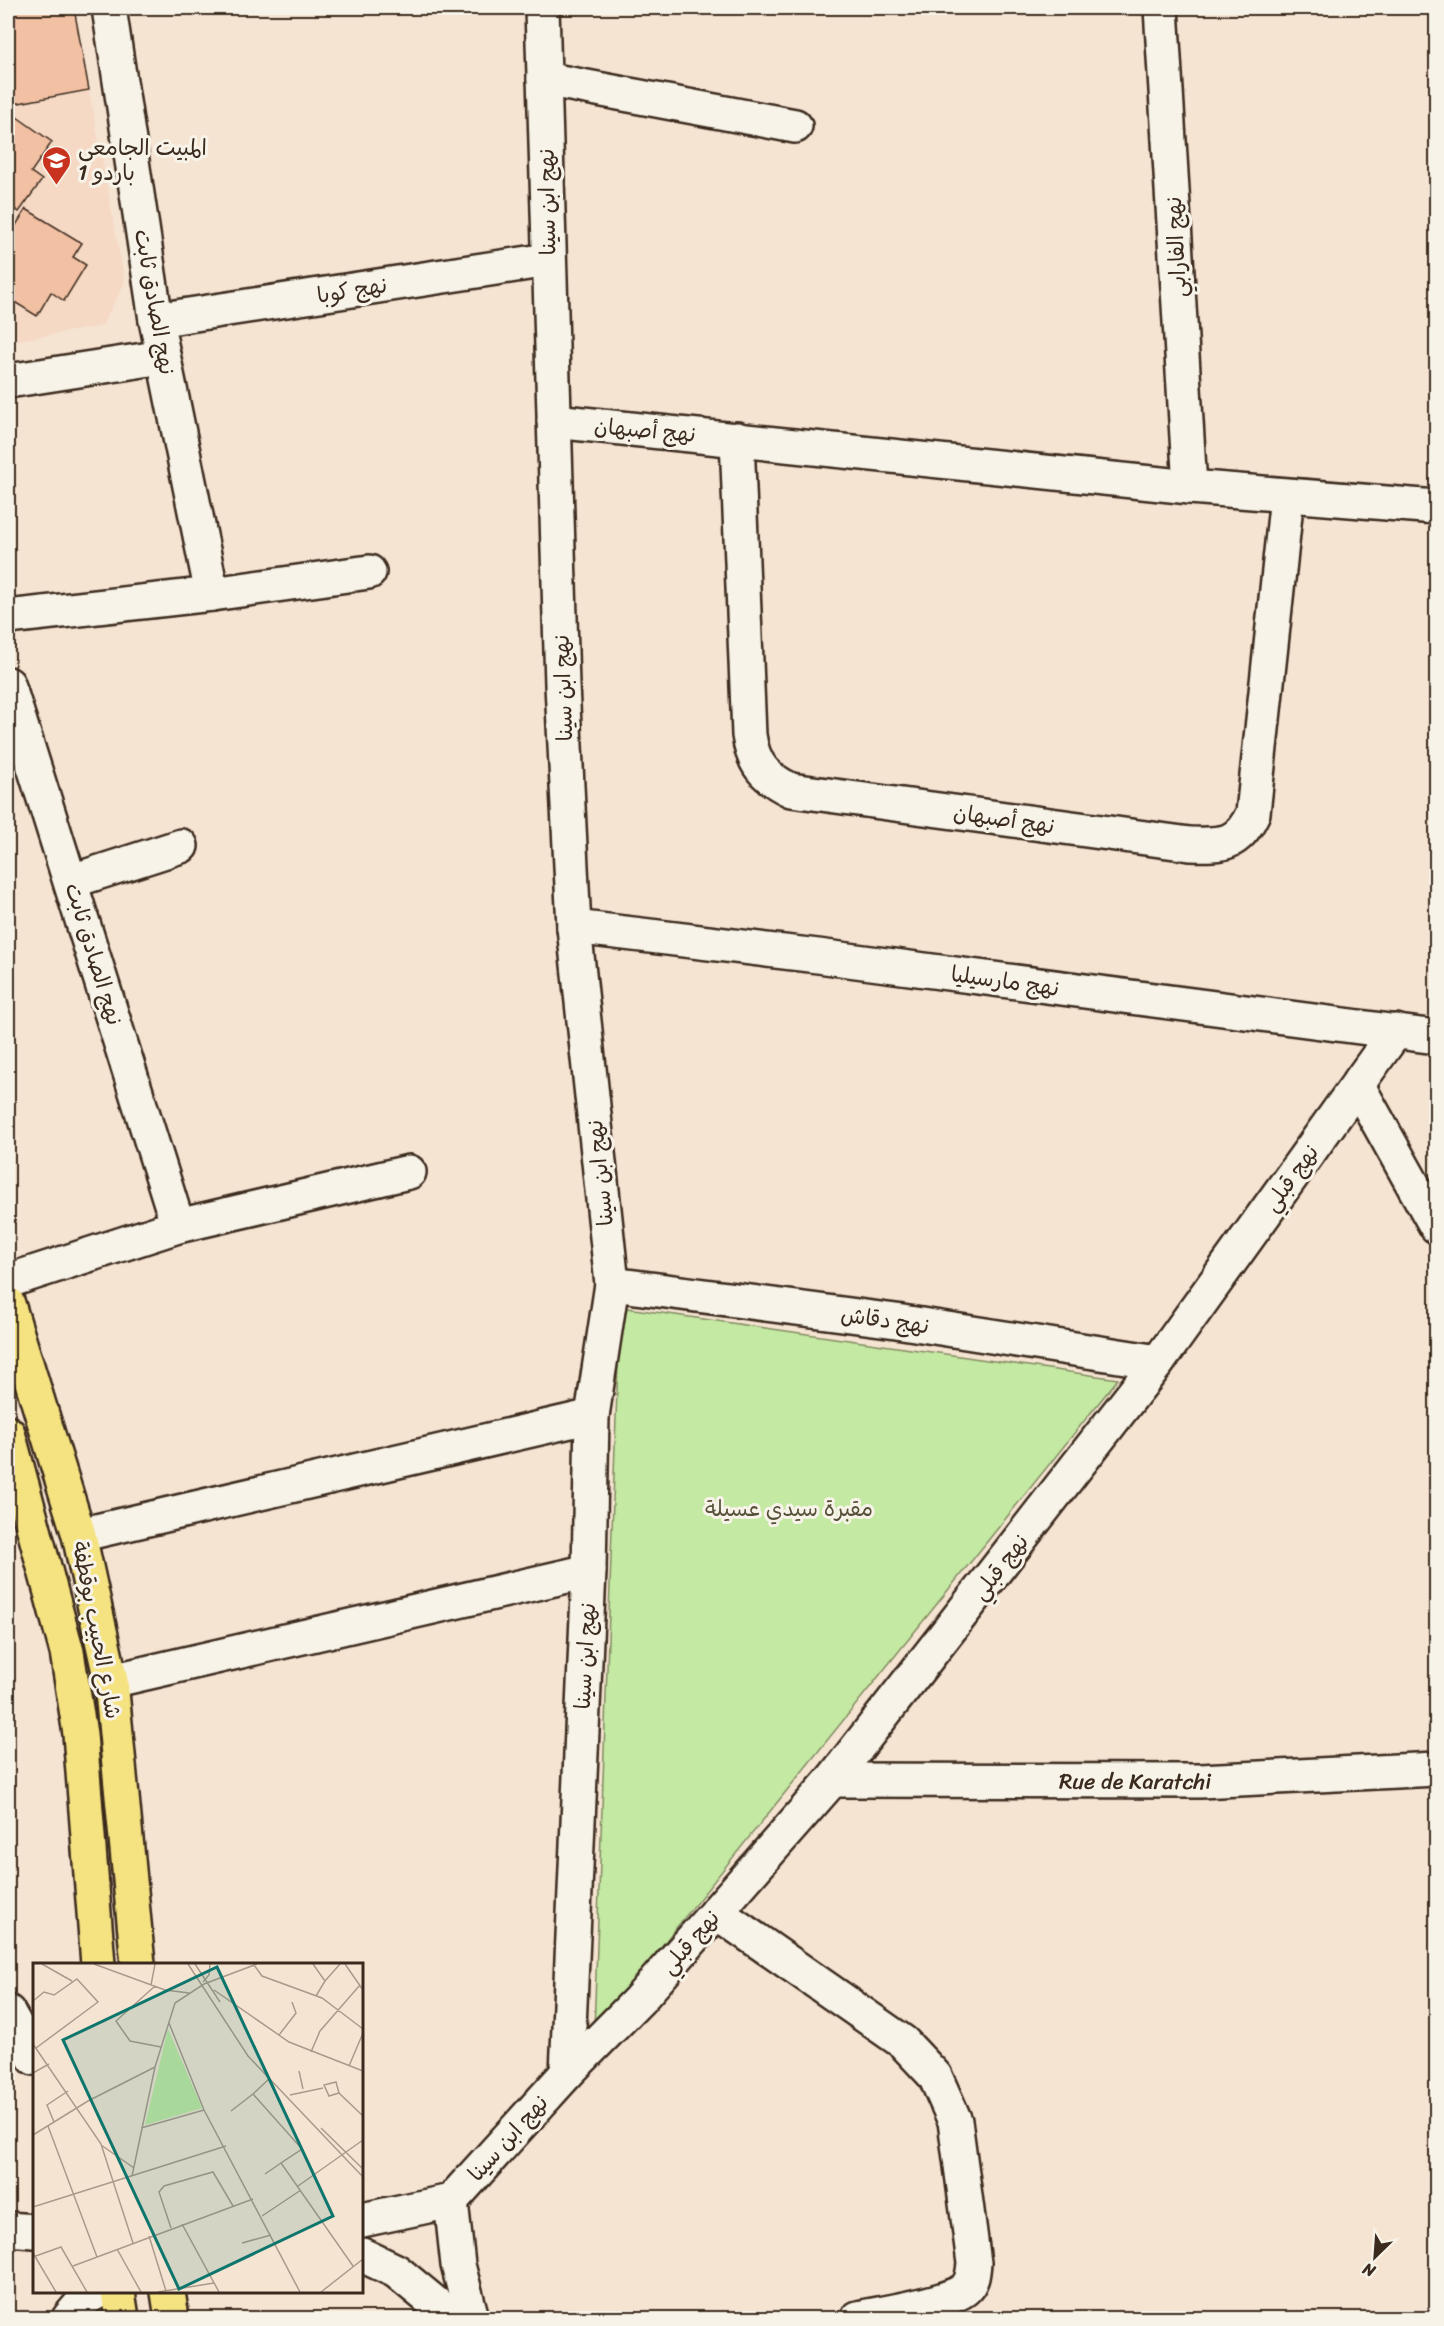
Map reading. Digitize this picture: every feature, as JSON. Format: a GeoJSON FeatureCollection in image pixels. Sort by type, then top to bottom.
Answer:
{"type":"FeatureCollection","features":[{"type":"Feature","properties":{"kind":"main road","name":"شارع الحبيب بوقطفة"},"geometry":{"type":"LineString","coordinates":[[8,1304],[79,1535],[111,1681],[138,1963]]}},
{"type":"Feature","properties":{"kind":"main road","name":"شارع الحبيب بوقطفة"},"geometry":{"type":"LineString","coordinates":[[8,1434],[67,1652],[80,1734],[98,1963]]}},
{"type":"Feature","properties":{"kind":"main road"},"geometry":{"type":"LineString","coordinates":[[118,2293],[122,2319]]}},
{"type":"Feature","properties":{"kind":"main road"},"geometry":{"type":"LineString","coordinates":[[168,2293],[172,2319]]}},
{"type":"Feature","properties":{"kind":"street","name":"نهج الصادق ثابت"},"geometry":{"type":"LineString","coordinates":[[109,8],[156,321],[212,594]]}},
{"type":"Feature","properties":{"kind":"street","name":"نهج ابن سينا"},"geometry":{"type":"LineString","coordinates":[[363,2220],[452,2201],[567,2073],[589,1571],[592,1416],[612,1284],[574,927],[548,260],[542,8]]}},
{"type":"Feature","properties":{"kind":"street","name":"نهج الفارابي"},"geometry":{"type":"LineString","coordinates":[[1161,8],[1190,487]]}},
{"type":"Feature","properties":{"kind":"street"},"geometry":{"type":"LineString","coordinates":[[544,79],[795,126]]}},
{"type":"Feature","properties":{"kind":"street","name":"نهج كوبا"},"geometry":{"type":"LineString","coordinates":[[156,321],[548,260]]}},
{"type":"Feature","properties":{"kind":"street"},"geometry":{"type":"LineString","coordinates":[[8,381],[163,357]]}},
{"type":"Feature","properties":{"kind":"street","name":"نهج أصبهان"},"geometry":{"type":"LineString","coordinates":[[554,421],[1190,487],[1437,507]]}},
{"type":"Feature","properties":{"kind":"street","name":"نهج أصبهان"},"geometry":{"type":"LineString","coordinates":[[737,439],[749,735],[752,754],[761,771],[774,783],[791,790],[1190,844],[1215,845],[1232,841],[1245,830],[1253,813],[1287,496]]}},
{"type":"Feature","properties":{"kind":"street"},"geometry":{"type":"LineString","coordinates":[[8,617],[212,594],[369,572]]}},
{"type":"Feature","properties":{"kind":"street","name":"نهج الصادق ثابت"},"geometry":{"type":"LineString","coordinates":[[8,684],[72,881],[178,1226]]}},
{"type":"Feature","properties":{"kind":"street"},"geometry":{"type":"LineString","coordinates":[[72,881],[181,846]]}},
{"type":"Feature","properties":{"kind":"street","name":"نهج مارسيليا"},"geometry":{"type":"LineString","coordinates":[[574,927],[1437,1037]]}},
{"type":"Feature","properties":{"kind":"street","name":"نهج قبلي"},"geometry":{"type":"LineString","coordinates":[[567,2073],[639,2000],[832,1780],[1158,1362],[1396,1031]]}},
{"type":"Feature","properties":{"kind":"street"},"geometry":{"type":"LineString","coordinates":[[1358,1086],[1437,1226]]}},
{"type":"Feature","properties":{"kind":"street"},"geometry":{"type":"LineString","coordinates":[[8,1281],[178,1226],[409,1172]]}},
{"type":"Feature","properties":{"kind":"street","name":"نهج دقاش"},"geometry":{"type":"LineString","coordinates":[[612,1284],[896,1321],[1158,1362]]}},
{"type":"Feature","properties":{"kind":"street"},"geometry":{"type":"LineString","coordinates":[[79,1535],[592,1416]]}},
{"type":"Feature","properties":{"kind":"street"},"geometry":{"type":"LineString","coordinates":[[111,1681],[589,1571]]}},
{"type":"Feature","properties":{"kind":"street","name":"Rue de Karatchi"},"geometry":{"type":"LineString","coordinates":[[832,1780],[1200,1781],[1437,1769]]}},
{"type":"Feature","properties":{"kind":"street"},"geometry":{"type":"LineString","coordinates":[[716,1912],[903,2042],[935,2076],[955,2121],[974,2263],[972,2277],[966,2288],[951,2296],[858,2319]]}},
{"type":"Feature","properties":{"kind":"street"},"geometry":{"type":"LineString","coordinates":[[8,2012],[33,2056]]}},
{"type":"Feature","properties":{"kind":"street"},"geometry":{"type":"LineString","coordinates":[[452,2201],[458,2265],[472,2319]]}},
{"type":"Feature","properties":{"kind":"street"},"geometry":{"type":"LineString","coordinates":[[363,2255],[396,2271],[453,2319]]}},
{"type":"Feature","properties":{"kind":"street"},"geometry":{"type":"LineString","coordinates":[[69,2319],[86,2298],[95,2293]]}},
{"type":"Feature","properties":{"kind":"shaded area","name":"المبيت الجامعي باردو 1"},"geometry":{"type":"Polygon","coordinates":[[[8,8],[74,8],[125,282],[102,326],[8,342],[8,8]]]}},
{"type":"Feature","properties":{"kind":"green space","name":"مقبرة سيدي عسيلة"},"geometry":{"type":"Polygon","coordinates":[[[620,1307],[1118,1379],[594,2030],[620,1307]]]}},
{"type":"Feature","properties":{"kind":"building"},"geometry":{"type":"Polygon","coordinates":[[[8,8],[74,8],[89,90],[8,105],[8,8]]]}},
{"type":"Feature","properties":{"kind":"building"},"geometry":{"type":"Polygon","coordinates":[[[10,112],[52,142],[31,172],[42,180],[19,212],[8,204],[10,112]]]}},
{"type":"Feature","properties":{"kind":"building"},"geometry":{"type":"Polygon","coordinates":[[[26,209],[82,243],[73,257],[86,265],[64,301],[51,292],[37,316],[8,298],[8,238],[26,209]]]}},
{"type":"Feature","properties":{"kind":"place","name":"المبيت الجامعي باردو 1"},"geometry":{"type":"Point","coordinates":[57,186]}}]}
